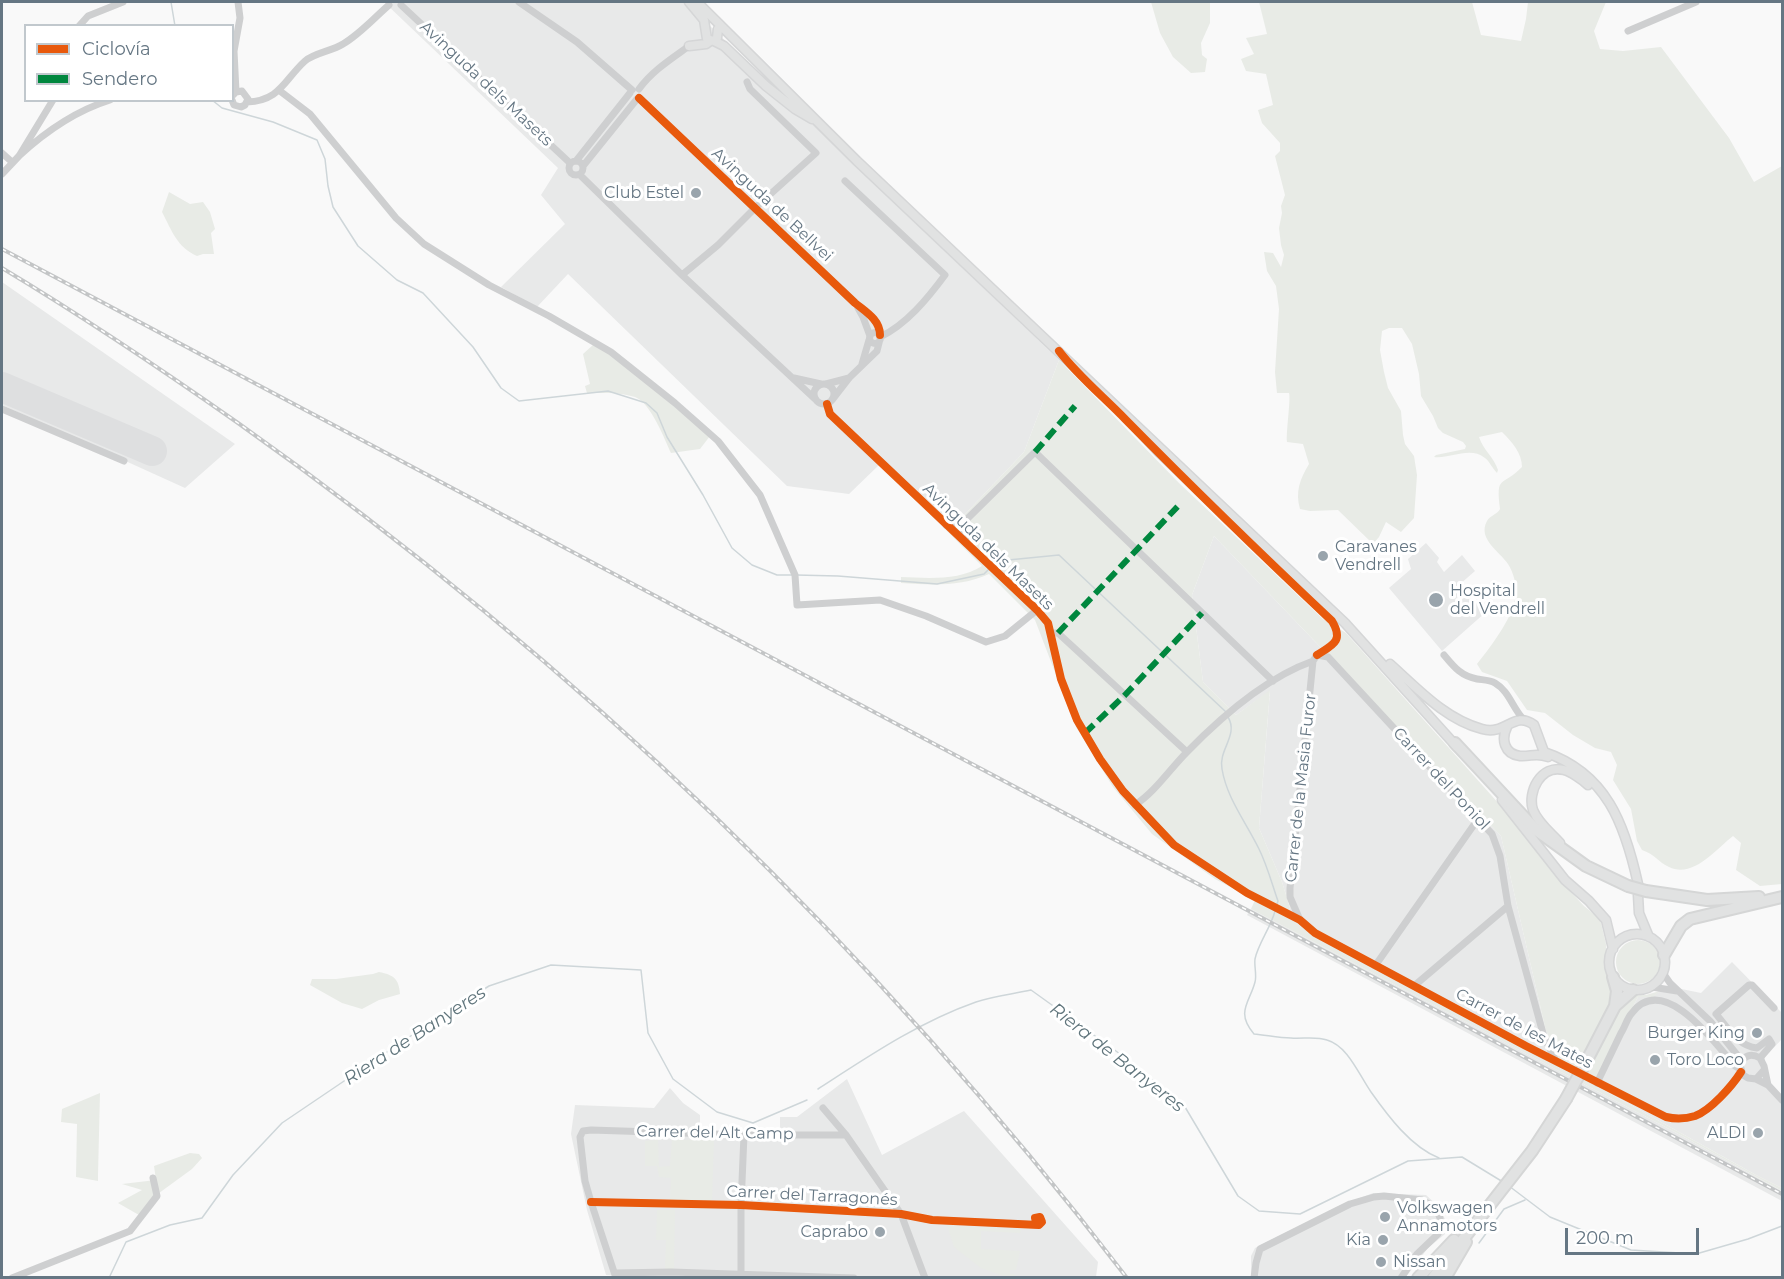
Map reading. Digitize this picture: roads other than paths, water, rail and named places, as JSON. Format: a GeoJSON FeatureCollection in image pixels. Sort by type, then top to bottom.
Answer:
{"type":"FeatureCollection","features":[{"type":"Feature","properties":{"kind":"highway"},"geometry":{"type":"LineString","coordinates":[[1455,743],[1536,830],[1574,858],[1638,889],[1707,900],[1782,895]]}},
{"type":"Feature","properties":{"kind":"highway"},"geometry":{"type":"LineString","coordinates":[[1664,955],[1686,923],[1782,895]]}},
{"type":"Feature","properties":{"kind":"highway"},"geometry":{"type":"LineString","coordinates":[[1432,1278],[1532,1151],[1566,1099],[1615,1006],[1617,991],[1613,977]]}},
{"type":"Feature","properties":{"kind":"highway"},"geometry":{"type":"LineString","coordinates":[[1615,1006],[1633,990]]}},
{"type":"Feature","properties":{"kind":"highway"},"geometry":{"type":"LineString","coordinates":[[1418,1278],[1429,1264],[1488,1206]]}},
{"type":"Feature","properties":{"kind":"highway"},"geometry":{"type":"LineString","coordinates":[[1445,1278],[1488,1206]]}},
{"type":"Feature","properties":{"kind":"main road"},"geometry":{"type":"LineString","coordinates":[[692,2],[812,120]]}},
{"type":"Feature","properties":{"kind":"main road"},"geometry":{"type":"LineString","coordinates":[[692,2],[704,20],[709,37],[724,46],[766,87],[824,129]]}},
{"type":"Feature","properties":{"kind":"main road"},"geometry":{"type":"LineString","coordinates":[[692,2],[761,63],[824,129],[1345,623],[1455,743],[1464,758],[1503,801],[1565,880],[1606,920],[1613,949],[1610,965],[1613,977],[1622,986],[1642,990],[1652,987],[1663,973],[1664,955],[1659,945],[1649,937],[1638,934],[1627,936],[1620,940],[1613,949]]}},
{"type":"Feature","properties":{"kind":"main road"},"geometry":{"type":"LineString","coordinates":[[689,46],[709,37],[717,38],[718,29]]}},
{"type":"Feature","properties":{"kind":"main road"},"geometry":{"type":"LineString","coordinates":[[718,29],[761,63]]}},
{"type":"Feature","properties":{"kind":"main road"},"geometry":{"type":"LineString","coordinates":[[1370,650],[1382,657],[1455,718],[1483,730],[1499,730],[1524,720],[1534,725],[1538,730],[1539,742],[1544,752],[1573,766],[1592,781],[1616,811],[1623,828],[1638,889],[1640,913],[1649,937]]}},
{"type":"Feature","properties":{"kind":"main road"},"geometry":{"type":"LineString","coordinates":[[1510,724],[1503,738],[1508,750],[1518,756],[1543,754],[1572,769],[1601,795],[1623,828]]}},
{"type":"Feature","properties":{"kind":"main road"},"geometry":{"type":"LineString","coordinates":[[1530,754],[1539,742]]}},
{"type":"Feature","properties":{"kind":"main road"},"geometry":{"type":"LineString","coordinates":[[1574,858],[1544,827],[1533,811],[1531,794],[1538,779],[1549,771],[1563,770],[1584,781],[1616,818]]}},
{"type":"Feature","properties":{"kind":"main road"},"geometry":{"type":"LineString","coordinates":[[1627,936],[1640,913]]}},
{"type":"Feature","properties":{"kind":"street"},"geometry":{"type":"LineString","coordinates":[[81,24],[88,16],[123,2]]}},
{"type":"Feature","properties":{"kind":"street"},"geometry":{"type":"LineString","coordinates":[[234,51],[240,18],[238,2]]}},
{"type":"Feature","properties":{"kind":"street"},"geometry":{"type":"LineString","coordinates":[[519,2],[577,42],[634,91]]}},
{"type":"Feature","properties":{"kind":"street"},"geometry":{"type":"LineString","coordinates":[[1676,2],[1679,10]]}},
{"type":"Feature","properties":{"kind":"street"},"geometry":{"type":"LineString","coordinates":[[1628,31],[1696,2]]}},
{"type":"Feature","properties":{"kind":"street"},"geometry":{"type":"LineString","coordinates":[[234,100],[237,107],[247,102],[270,98],[280,91],[307,60],[345,43],[388,3],[394,8],[402,3]]}},
{"type":"Feature","properties":{"kind":"street","name":"Avinguda dels Masets"},"geometry":{"type":"LineString","coordinates":[[402,3],[573,162]]}},
{"type":"Feature","properties":{"kind":"street"},"geometry":{"type":"LineString","coordinates":[[689,46],[660,67],[634,91],[573,162],[570,173],[580,175],[682,275],[820,404],[830,402],[849,378],[878,351],[880,337]]}},
{"type":"Feature","properties":{"kind":"street"},"geometry":{"type":"LineString","coordinates":[[682,275],[717,246],[816,153],[750,89],[747,82]]}},
{"type":"Feature","properties":{"kind":"street"},"geometry":{"type":"LineString","coordinates":[[280,91],[310,114],[396,218],[424,244],[489,285],[611,352],[718,441],[760,495],[795,575],[797,605],[880,600],[926,616],[986,642],[1005,636],[1037,610]]}},
{"type":"Feature","properties":{"kind":"street","name":"Avinguda de Bellvei"},"geometry":{"type":"LineString","coordinates":[[634,91],[633,98],[638,99],[875,321],[880,329],[880,337]]}},
{"type":"Feature","properties":{"kind":"street"},"geometry":{"type":"LineString","coordinates":[[234,98],[245,93],[247,102]]}},
{"type":"Feature","properties":{"kind":"street"},"geometry":{"type":"LineString","coordinates":[[580,175],[583,166],[638,99]]}},
{"type":"Feature","properties":{"kind":"street"},"geometry":{"type":"LineString","coordinates":[[19,156],[52,102]]}},
{"type":"Feature","properties":{"kind":"street"},"geometry":{"type":"LineString","coordinates":[[2,174],[38,137],[75,115],[105,102]]}},
{"type":"Feature","properties":{"kind":"street"},"geometry":{"type":"LineString","coordinates":[[2,153],[12,162]]}},
{"type":"Feature","properties":{"kind":"street"},"geometry":{"type":"LineString","coordinates":[[573,162],[583,166]]}},
{"type":"Feature","properties":{"kind":"street"},"geometry":{"type":"LineString","coordinates":[[845,181],[945,275],[933,292],[892,332],[880,337],[879,342],[874,344],[869,338]]}},
{"type":"Feature","properties":{"kind":"street","name":"Avinguda de Bellvei"},"geometry":{"type":"LineString","coordinates":[[855,303],[863,317],[869,338]]}},
{"type":"Feature","properties":{"kind":"street"},"geometry":{"type":"LineString","coordinates":[[861,367],[869,338]]}},
{"type":"Feature","properties":{"kind":"street"},"geometry":{"type":"LineString","coordinates":[[1059,351],[1158,454],[1332,621],[1336,629],[1337,640],[1332,646],[1273,681],[1226,715],[1186,752],[1135,805]]}},
{"type":"Feature","properties":{"kind":"street"},"geometry":{"type":"LineString","coordinates":[[794,378],[823,384],[834,390],[830,402]]}},
{"type":"Feature","properties":{"kind":"street"},"geometry":{"type":"LineString","coordinates":[[815,399],[814,390],[823,384],[849,378]]}},
{"type":"Feature","properties":{"kind":"street","name":"Avinguda dels Masets"},"geometry":{"type":"LineString","coordinates":[[830,402],[830,414],[1048,623],[1061,679],[1077,720],[1100,759],[1135,805],[1174,845],[1203,866],[1247,893],[1300,920]]}},
{"type":"Feature","properties":{"kind":"street"},"geometry":{"type":"LineString","coordinates":[[2,409],[124,461]]}},
{"type":"Feature","properties":{"kind":"street"},"geometry":{"type":"LineString","coordinates":[[946,525],[965,521],[1035,452],[1273,681]]}},
{"type":"Feature","properties":{"kind":"street"},"geometry":{"type":"LineString","coordinates":[[965,521],[966,544]]}},
{"type":"Feature","properties":{"kind":"street"},"geometry":{"type":"LineString","coordinates":[[955,523],[955,533],[964,532]]}},
{"type":"Feature","properties":{"kind":"street"},"geometry":{"type":"LineString","coordinates":[[1051,633],[1058,633],[1186,752]]}},
{"type":"Feature","properties":{"kind":"street"},"geometry":{"type":"LineString","coordinates":[[1444,655],[1465,677],[1494,682],[1508,695],[1514,708],[1524,720]]}},
{"type":"Feature","properties":{"kind":"street","name":"Carrer del Poniol"},"geometry":{"type":"LineString","coordinates":[[1315,658],[1328,657],[1492,834],[1500,856],[1508,906],[1544,1037],[1556,1061]]}},
{"type":"Feature","properties":{"kind":"street","name":"Carrer de la Masia Furor"},"geometry":{"type":"LineString","coordinates":[[1300,920],[1290,897],[1290,888],[1315,658]]}},
{"type":"Feature","properties":{"kind":"street"},"geometry":{"type":"LineString","coordinates":[[1510,724],[1514,708]]}},
{"type":"Feature","properties":{"kind":"street"},"geometry":{"type":"LineString","coordinates":[[1375,966],[1478,819]]}},
{"type":"Feature","properties":{"kind":"street"},"geometry":{"type":"LineString","coordinates":[[1414,986],[1508,906]]}},
{"type":"Feature","properties":{"kind":"street","name":"Carrer de les Mates"},"geometry":{"type":"LineString","coordinates":[[1300,920],[1315,933],[1375,966],[1666,1117],[1678,1119],[1696,1115],[1715,1102],[1742,1073]]}},
{"type":"Feature","properties":{"kind":"street"},"geometry":{"type":"LineString","coordinates":[[1663,973],[1744,1058]]}},
{"type":"Feature","properties":{"kind":"street"},"geometry":{"type":"LineString","coordinates":[[1710,1021],[1749,985],[1752,985],[1774,1008]]}},
{"type":"Feature","properties":{"kind":"street"},"geometry":{"type":"LineString","coordinates":[[1652,987],[1680,992]]}},
{"type":"Feature","properties":{"kind":"street"},"geometry":{"type":"LineString","coordinates":[[1597,1083],[1632,1012],[1643,1004],[1656,1000],[1673,1004],[1697,1022],[1742,1073],[1768,1085],[1782,1100]]}},
{"type":"Feature","properties":{"kind":"street"},"geometry":{"type":"LineString","coordinates":[[1716,1014],[1740,1042],[1749,1047],[1757,1048],[1768,1039],[1772,1044],[1760,1058]]}},
{"type":"Feature","properties":{"kind":"street"},"geometry":{"type":"LineString","coordinates":[[1526,1046],[1537,1047],[1542,1044],[1544,1037]]}},
{"type":"Feature","properties":{"kind":"street","name":"Carrer del Poniol"},"geometry":{"type":"LineString","coordinates":[[1542,1054],[1544,1037]]}},
{"type":"Feature","properties":{"kind":"street"},"geometry":{"type":"LineString","coordinates":[[1744,1058],[1756,1055],[1763,1061],[1768,1085]]}},
{"type":"Feature","properties":{"kind":"street"},"geometry":{"type":"LineString","coordinates":[[1742,1073],[1744,1058]]}},
{"type":"Feature","properties":{"kind":"street"},"geometry":{"type":"LineString","coordinates":[[1756,1079],[1764,1070]]}},
{"type":"Feature","properties":{"kind":"street"},"geometry":{"type":"LineString","coordinates":[[823,1108],[846,1135],[901,1214],[926,1278]]}},
{"type":"Feature","properties":{"kind":"street","name":"Carrer del Alt Camp"},"geometry":{"type":"LineString","coordinates":[[591,1202],[585,1181],[580,1137],[583,1131],[846,1135]]}},
{"type":"Feature","properties":{"kind":"street"},"geometry":{"type":"LineString","coordinates":[[741,1276],[744,1135]]}},
{"type":"Feature","properties":{"kind":"street"},"geometry":{"type":"LineString","coordinates":[[12,1278],[130,1231],[157,1196],[153,1178]]}},
{"type":"Feature","properties":{"kind":"street"},"geometry":{"type":"LineString","coordinates":[[1254,1278],[1260,1249],[1350,1204],[1384,1196],[1429,1203],[1436,1208],[1440,1218],[1438,1234],[1417,1254],[1401,1278]]}},
{"type":"Feature","properties":{"kind":"street"},"geometry":{"type":"LineString","coordinates":[[591,1202],[615,1275],[670,1272],[854,1278]]}},
{"type":"Feature","properties":{"kind":"street","name":"Carrer del Tarragonés"},"geometry":{"type":"LineString","coordinates":[[591,1202],[741,1205],[901,1214],[932,1220],[1033,1224]]}},
{"type":"Feature","properties":{"kind":"waterway"},"geometry":{"type":"LineString","coordinates":[[171,2],[175,24]]}},
{"type":"Feature","properties":{"kind":"waterway"},"geometry":{"type":"LineString","coordinates":[[214,102],[222,108],[273,122],[317,140],[325,159],[333,207],[358,246],[397,280],[423,293],[473,347],[501,388],[519,401],[608,391],[646,403],[657,413],[667,437],[732,548],[752,565],[777,575],[792,575]]}},
{"type":"Feature","properties":{"kind":"waterway"},"geometry":{"type":"LineString","coordinates":[[993,566],[998,561],[1059,555],[1226,712]]}},
{"type":"Feature","properties":{"kind":"waterway"},"geometry":{"type":"LineString","coordinates":[[796,575],[937,584],[984,574],[989,569]]}},
{"type":"Feature","properties":{"kind":"waterway"},"geometry":{"type":"LineString","coordinates":[[1228,717],[1231,730],[1222,762],[1224,780],[1232,800],[1262,855],[1278,901],[1277,904]]}},
{"type":"Feature","properties":{"kind":"waterway"},"geometry":{"type":"LineString","coordinates":[[1275,911],[1255,959],[1256,979],[1245,1013],[1248,1026],[1254,1034],[1286,1038],[1318,1038],[1334,1043],[1347,1055],[1371,1092],[1401,1130],[1419,1146],[1439,1158]]}},
{"type":"Feature","properties":{"kind":"waterway","name":"Riera de Banyeres"},"geometry":{"type":"LineString","coordinates":[[109,1278],[126,1242],[170,1225],[202,1218],[233,1175],[282,1123],[489,986],[551,965],[641,970],[648,1033],[673,1079],[717,1112],[753,1123],[807,1100]]}},
{"type":"Feature","properties":{"kind":"waterway","name":"Riera de Banyeres"},"geometry":{"type":"LineString","coordinates":[[818,1089],[934,1019],[983,1000],[1031,990],[1116,1051],[1185,1107],[1238,1196],[1259,1211],[1300,1214],[1408,1161],[1462,1157],[1503,1182]]}},
{"type":"Feature","properties":{"kind":"waterway","name":"Riera de Banyeres"},"geometry":{"type":"LineString","coordinates":[[1509,1186],[1550,1217],[1631,1250],[1696,1254],[1748,1239],[1782,1226]]}},
{"type":"Feature","properties":{"kind":"waterway"},"geometry":{"type":"LineString","coordinates":[[1479,1243],[1504,1209],[1525,1200]]}},
{"type":"Feature","properties":{"kind":"railway"},"geometry":{"type":"LineString","coordinates":[[2,249],[1782,1194]]}},
{"type":"Feature","properties":{"kind":"railway"},"geometry":{"type":"LineString","coordinates":[[2,268],[92,324],[180,383],[363,515],[484,611],[601,712],[715,817],[824,926],[929,1039],[1030,1157],[1127,1278]]}},
{"type":"Feature","properties":{"kind":"place","name":"Club Estel"},"geometry":{"type":"Point","coordinates":[696,193]}},
{"type":"Feature","properties":{"kind":"place","name":"Caravanes Vendrell"},"geometry":{"type":"Point","coordinates":[1323,556]}},
{"type":"Feature","properties":{"kind":"place","name":"Hospital del Vendrell"},"geometry":{"type":"Point","coordinates":[1436,600]}},
{"type":"Feature","properties":{"kind":"place","name":"Burger King"},"geometry":{"type":"Point","coordinates":[1757,1033]}},
{"type":"Feature","properties":{"kind":"place","name":"Toro Loco"},"geometry":{"type":"Point","coordinates":[1655,1060]}},
{"type":"Feature","properties":{"kind":"place","name":"ALDI"},"geometry":{"type":"Point","coordinates":[1758,1133]}},
{"type":"Feature","properties":{"kind":"place","name":"Volkswagen Annamotors"},"geometry":{"type":"Point","coordinates":[1385,1217]}},
{"type":"Feature","properties":{"kind":"place","name":"Caprabo"},"geometry":{"type":"Point","coordinates":[880,1232]}},
{"type":"Feature","properties":{"kind":"place","name":"Kia"},"geometry":{"type":"Point","coordinates":[1383,1240]}},
{"type":"Feature","properties":{"kind":"place","name":"Nissan"},"geometry":{"type":"Point","coordinates":[1381,1262]}}]}
